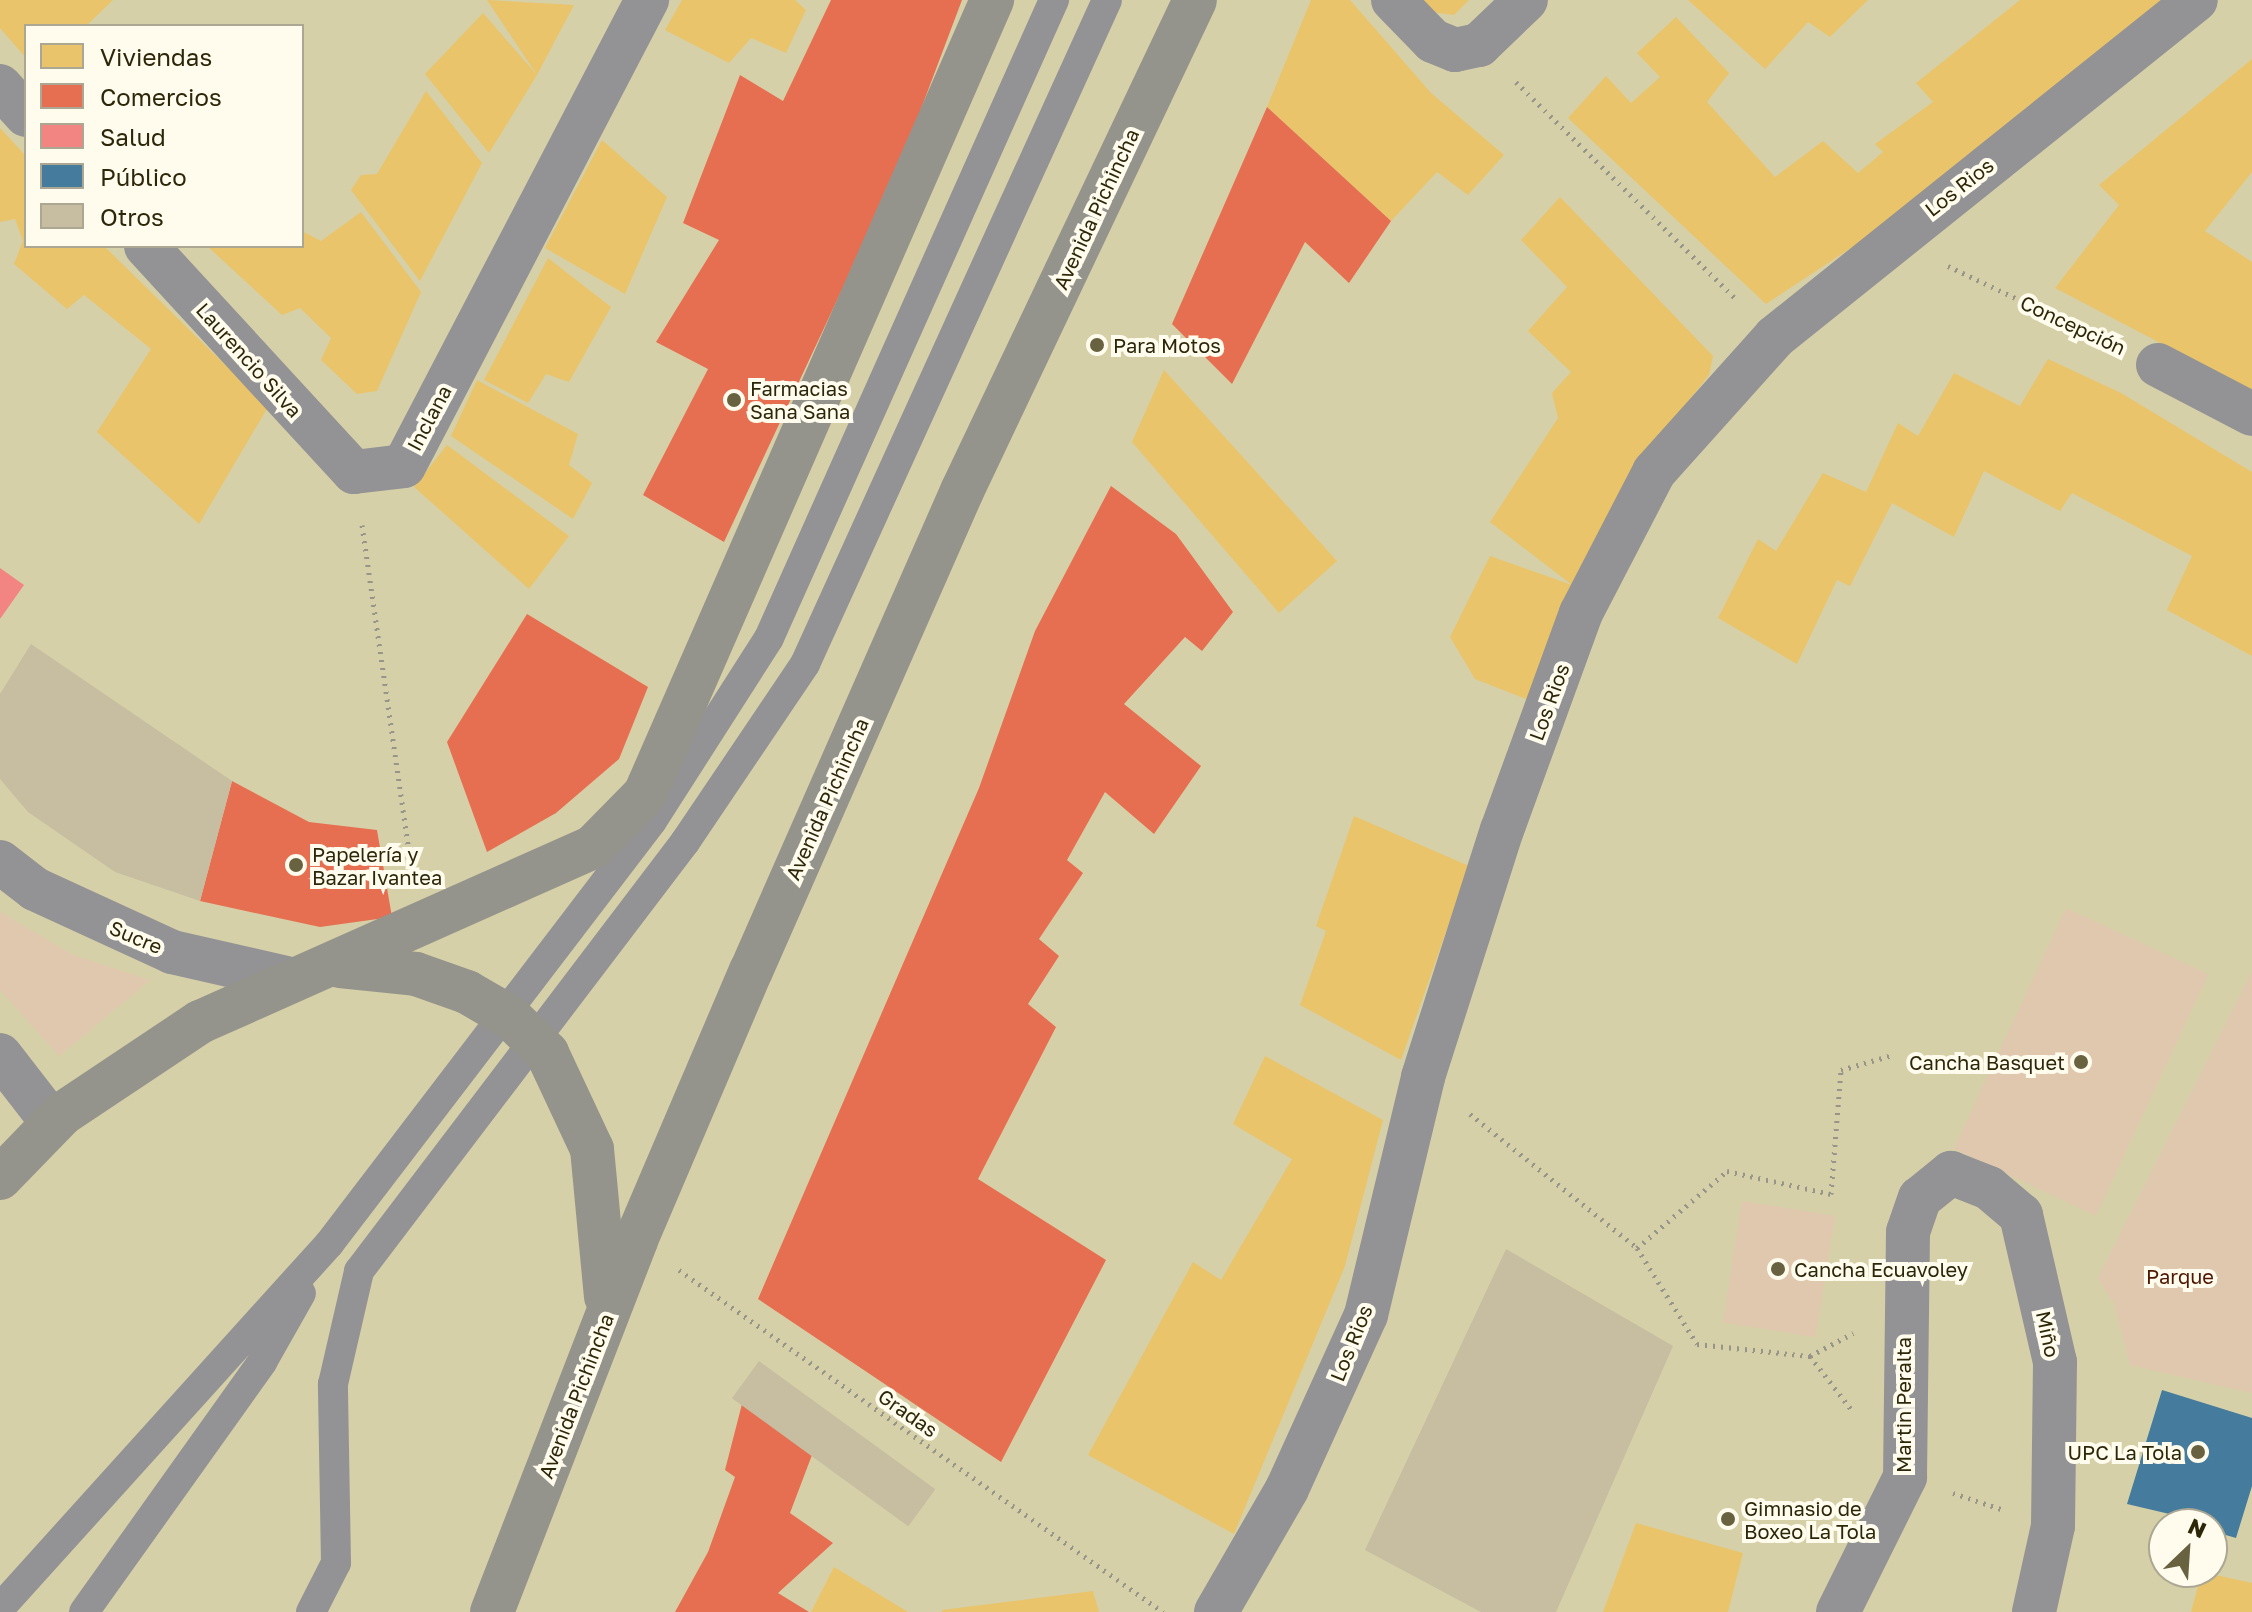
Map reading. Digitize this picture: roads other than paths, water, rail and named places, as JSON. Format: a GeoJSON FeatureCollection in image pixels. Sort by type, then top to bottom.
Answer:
{"type":"FeatureCollection","features":[{"type":"Feature","properties":{"kind":"main road"},"geometry":{"type":"LineString","coordinates":[[0,1178],[52,1122],[200,1022],[286,978],[330,966],[420,930],[593,847],[645,794],[992,0]]}},
{"type":"Feature","properties":{"kind":"main road","name":"Avenida Pichincha"},"geometry":{"type":"LineString","coordinates":[[492,1612],[636,1240],[962,491],[1195,0]]}},
{"type":"Feature","properties":{"kind":"main road"},"geometry":{"type":"LineString","coordinates":[[330,966],[416,974],[518,1026],[559,1071],[592,1149],[606,1315]]}},
{"type":"Feature","properties":{"kind":"street","name":"Inclana"},"geometry":{"type":"LineString","coordinates":[[354,472],[404,466],[647,0]]}},
{"type":"Feature","properties":{"kind":"street"},"geometry":{"type":"LineString","coordinates":[[1393,0],[1433,41],[1455,50],[1479,45],[1526,0]]}},
{"type":"Feature","properties":{"kind":"street","name":"Los Rios"},"geometry":{"type":"LineString","coordinates":[[1216,1612],[1287,1489],[1366,1315],[1423,1077],[1581,613],[1654,472],[1775,337],[2196,0]]}},
{"type":"Feature","properties":{"kind":"street"},"geometry":{"type":"LineString","coordinates":[[0,86],[24,113]]}},
{"type":"Feature","properties":{"kind":"street","name":"Laurencio Silva"},"geometry":{"type":"LineString","coordinates":[[148,248],[354,472]]}},
{"type":"Feature","properties":{"kind":"street"},"geometry":{"type":"LineString","coordinates":[[2158,365],[2252,414]]}},
{"type":"Feature","properties":{"kind":"street","name":"Sucre"},"geometry":{"type":"LineString","coordinates":[[0,862],[35,889],[160,947],[286,978]]}},
{"type":"Feature","properties":{"kind":"street"},"geometry":{"type":"LineString","coordinates":[[0,1055],[52,1122]]}},
{"type":"Feature","properties":{"kind":"street","name":"Miño"},"geometry":{"type":"LineString","coordinates":[[1908,1232],[1920,1198],[1951,1173],[1989,1188],[2021,1215],[2055,1362],[2053,1526],[2034,1612]]}},
{"type":"Feature","properties":{"kind":"street","name":"Martin Peralta"},"geometry":{"type":"LineString","coordinates":[[1838,1612],[1905,1477],[1908,1232]]}},
{"type":"Feature","properties":{"kind":"lane"},"geometry":{"type":"LineString","coordinates":[[311,1612],[336,1563],[333,1384],[359,1271],[769,638],[1054,0]]}},
{"type":"Feature","properties":{"kind":"lane"},"geometry":{"type":"LineString","coordinates":[[0,1608],[329,1244],[518,1026],[685,842],[805,664],[1107,0]]}},
{"type":"Feature","properties":{"kind":"lane"},"geometry":{"type":"LineString","coordinates":[[84,1612],[262,1362],[329,1244]]}},
{"type":"Feature","properties":{"kind":"place","name":"Para Motos"},"geometry":{"type":"Point","coordinates":[1097,345]}},
{"type":"Feature","properties":{"kind":"place","name":"Farmacias Sana Sana"},"geometry":{"type":"Point","coordinates":[734,400]}},
{"type":"Feature","properties":{"kind":"place","name":"Papelería y Bazar Ivantea"},"geometry":{"type":"Point","coordinates":[296,865]}},
{"type":"Feature","properties":{"kind":"place","name":"Cancha Basquet"},"geometry":{"type":"Point","coordinates":[2081,1062]}},
{"type":"Feature","properties":{"kind":"place","name":"Cancha Ecuavoley"},"geometry":{"type":"Point","coordinates":[1778,1269]}},
{"type":"Feature","properties":{"kind":"place","name":"UPC La Tola"},"geometry":{"type":"Point","coordinates":[2198,1452]}},
{"type":"Feature","properties":{"kind":"place","name":"Gimnasio de Boxeo La Tola"},"geometry":{"type":"Point","coordinates":[1728,1519]}},
{"type":"Feature","properties":{"kind":"park label","name":"Parque"},"geometry":{"type":"Point","coordinates":[2180,1276]}}]}
